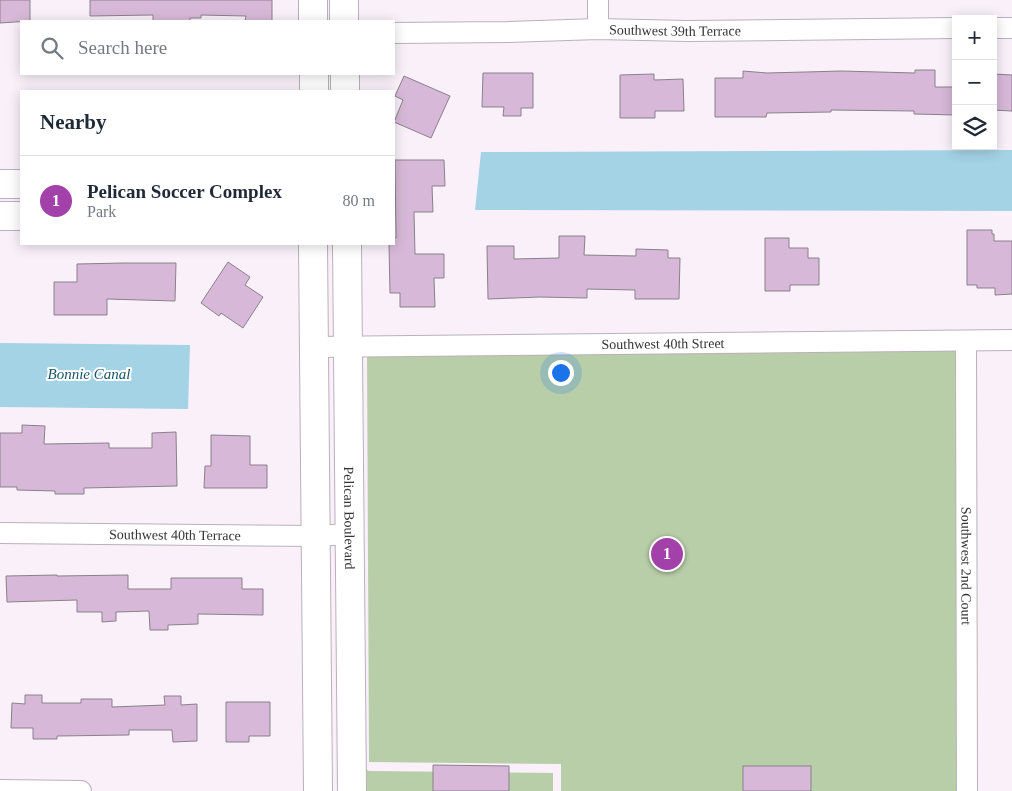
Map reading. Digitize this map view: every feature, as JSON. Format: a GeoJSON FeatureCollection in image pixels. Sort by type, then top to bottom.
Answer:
{"type":"FeatureCollection","features":[{"type":"Feature","properties":{"kind":"street"},"geometry":{"type":"LineString","coordinates":[[314,0],[314,20]]}},
{"type":"Feature","properties":{"kind":"street"},"geometry":{"type":"LineString","coordinates":[[344,0],[344,20]]}},
{"type":"Feature","properties":{"kind":"street"},"geometry":{"type":"LineString","coordinates":[[598,0],[598,29]]}},
{"type":"Feature","properties":{"kind":"street","name":"Southwest 39th Terrace"},"geometry":{"type":"LineString","coordinates":[[395,33],[598,29],[952,28]]}},
{"type":"Feature","properties":{"kind":"street"},"geometry":{"type":"LineString","coordinates":[[997,28],[1012,28]]}},
{"type":"Feature","properties":{"kind":"street"},"geometry":{"type":"LineString","coordinates":[[314,75],[314,90]]}},
{"type":"Feature","properties":{"kind":"street"},"geometry":{"type":"LineString","coordinates":[[345,75],[345,90]]}},
{"type":"Feature","properties":{"kind":"street"},"geometry":{"type":"LineString","coordinates":[[0,184],[20,184]]}},
{"type":"Feature","properties":{"kind":"street"},"geometry":{"type":"LineString","coordinates":[[0,216],[20,216]]}},
{"type":"Feature","properties":{"kind":"street"},"geometry":{"type":"LineString","coordinates":[[313,245],[318,791]]}},
{"type":"Feature","properties":{"kind":"street","name":"Pelican Boulevard"},"geometry":{"type":"LineString","coordinates":[[347,245],[352,791]]}},
{"type":"Feature","properties":{"kind":"street","name":"Southwest 40th Street"},"geometry":{"type":"LineString","coordinates":[[314,347],[1012,340]]}},
{"type":"Feature","properties":{"kind":"street","name":"Southwest 2nd Court"},"geometry":{"type":"LineString","coordinates":[[966,341],[967,791]]}},
{"type":"Feature","properties":{"kind":"street","name":"Southwest 40th Terrace"},"geometry":{"type":"LineString","coordinates":[[0,533],[316,536],[349,534]]}},
{"type":"Feature","properties":{"kind":"street"},"geometry":{"type":"LineString","coordinates":[[0,790],[81,791]]}},
{"type":"Feature","properties":{"kind":"green space"},"geometry":{"type":"Polygon","coordinates":[[[966,341],[967,791],[561,791],[561,764],[369,762],[367,346],[966,341]]]}},
{"type":"Feature","properties":{"kind":"green space"},"geometry":{"type":"Polygon","coordinates":[[[364,769],[369,771],[553,773],[553,791],[361,791],[364,769]]]}},
{"type":"Feature","properties":{"kind":"water"},"geometry":{"type":"Polygon","coordinates":[[[1012,150],[1012,211],[475,210],[481,152],[1012,150]]]}},
{"type":"Feature","properties":{"kind":"water","name":"Bonnie Canal"},"geometry":{"type":"Polygon","coordinates":[[[0,343],[190,345],[188,409],[0,407],[0,343]]]}},
{"type":"Feature","properties":{"kind":"building"},"geometry":{"type":"Polygon","coordinates":[[[0,0],[30,0],[30,20],[0,23],[0,0]]]}},
{"type":"Feature","properties":{"kind":"building"},"geometry":{"type":"Polygon","coordinates":[[[90,0],[272,0],[272,20],[245,20],[246,16],[201,15],[201,18],[190,18],[190,20],[153,20],[153,15],[90,16],[90,0]]]}},
{"type":"Feature","properties":{"kind":"building"},"geometry":{"type":"Polygon","coordinates":[[[915,70],[935,70],[935,87],[952,87],[952,115],[914,114],[914,111],[831,110],[831,112],[767,113],[766,117],[715,117],[715,78],[743,78],[743,71],[767,73],[842,71],[915,73],[915,70]]]}},
{"type":"Feature","properties":{"kind":"building"},"geometry":{"type":"Polygon","coordinates":[[[483,73],[533,73],[533,108],[521,108],[521,116],[503,116],[504,107],[482,107],[483,73]]]}},
{"type":"Feature","properties":{"kind":"building"},"geometry":{"type":"Polygon","coordinates":[[[654,74],[654,80],[683,79],[684,111],[655,111],[655,118],[620,118],[620,75],[654,74]]]}},
{"type":"Feature","properties":{"kind":"building"},"geometry":{"type":"Polygon","coordinates":[[[997,74],[1012,75],[1012,111],[997,110],[997,74]]]}},
{"type":"Feature","properties":{"kind":"building"},"geometry":{"type":"Polygon","coordinates":[[[404,76],[450,96],[431,138],[395,122],[403,100],[395,96],[404,76]]]}},
{"type":"Feature","properties":{"kind":"building"},"geometry":{"type":"Polygon","coordinates":[[[395,160],[444,160],[445,186],[432,186],[433,212],[414,212],[415,254],[444,254],[444,278],[434,278],[435,307],[400,307],[400,293],[390,293],[389,245],[395,245],[395,160]]]}},
{"type":"Feature","properties":{"kind":"building"},"geometry":{"type":"Polygon","coordinates":[[[967,230],[992,230],[994,241],[1012,241],[1012,294],[995,295],[995,288],[977,288],[977,285],[967,285],[967,230]]]}},
{"type":"Feature","properties":{"kind":"building"},"geometry":{"type":"Polygon","coordinates":[[[559,236],[585,236],[584,255],[636,256],[636,249],[668,250],[668,258],[680,258],[679,299],[635,299],[635,290],[587,289],[587,298],[488,299],[487,246],[514,246],[514,259],[559,258],[559,236]]]}},
{"type":"Feature","properties":{"kind":"building"},"geometry":{"type":"Polygon","coordinates":[[[765,238],[789,238],[789,248],[808,248],[808,258],[819,258],[819,285],[790,285],[790,291],[765,291],[765,238]]]}},
{"type":"Feature","properties":{"kind":"building"},"geometry":{"type":"Polygon","coordinates":[[[228,262],[250,277],[245,285],[263,297],[243,328],[221,313],[219,316],[201,303],[228,262]]]}},
{"type":"Feature","properties":{"kind":"building"},"geometry":{"type":"Polygon","coordinates":[[[176,263],[175,301],[107,299],[107,315],[54,315],[54,282],[77,282],[77,264],[176,263]]]}},
{"type":"Feature","properties":{"kind":"building"},"geometry":{"type":"Polygon","coordinates":[[[22,425],[45,426],[44,444],[109,443],[109,448],[152,448],[152,433],[176,432],[177,486],[84,488],[84,494],[55,494],[55,491],[17,490],[17,487],[0,487],[0,433],[22,433],[22,425]]]}},
{"type":"Feature","properties":{"kind":"building"},"geometry":{"type":"Polygon","coordinates":[[[211,435],[250,436],[250,465],[267,465],[267,488],[204,488],[205,466],[211,466],[211,435]]]}},
{"type":"Feature","properties":{"kind":"building"},"geometry":{"type":"Polygon","coordinates":[[[128,575],[128,589],[171,589],[171,578],[242,578],[242,589],[263,589],[263,615],[198,614],[198,624],[168,625],[168,630],[150,630],[149,611],[116,612],[116,621],[102,622],[102,612],[77,612],[77,600],[7,602],[6,576],[128,575]]]}},
{"type":"Feature","properties":{"kind":"building"},"geometry":{"type":"Polygon","coordinates":[[[25,695],[42,695],[42,703],[81,703],[81,699],[112,699],[112,707],[165,705],[164,696],[181,696],[181,705],[197,704],[197,741],[173,742],[172,730],[129,730],[129,735],[57,736],[57,739],[33,739],[33,728],[11,728],[12,703],[25,704],[25,695]]]}},
{"type":"Feature","properties":{"kind":"building"},"geometry":{"type":"Polygon","coordinates":[[[226,702],[270,702],[270,736],[249,736],[249,742],[226,742],[226,702]]]}},
{"type":"Feature","properties":{"kind":"building"},"geometry":{"type":"Polygon","coordinates":[[[433,765],[509,766],[509,791],[433,791],[433,765]]]}},
{"type":"Feature","properties":{"kind":"building"},"geometry":{"type":"Polygon","coordinates":[[[743,766],[811,766],[811,791],[743,791],[743,766]]]}},
{"type":"Feature","properties":{"kind":"place","name":"Pelican Soccer Complex"},"geometry":{"type":"Point","coordinates":[667,554]}}]}
